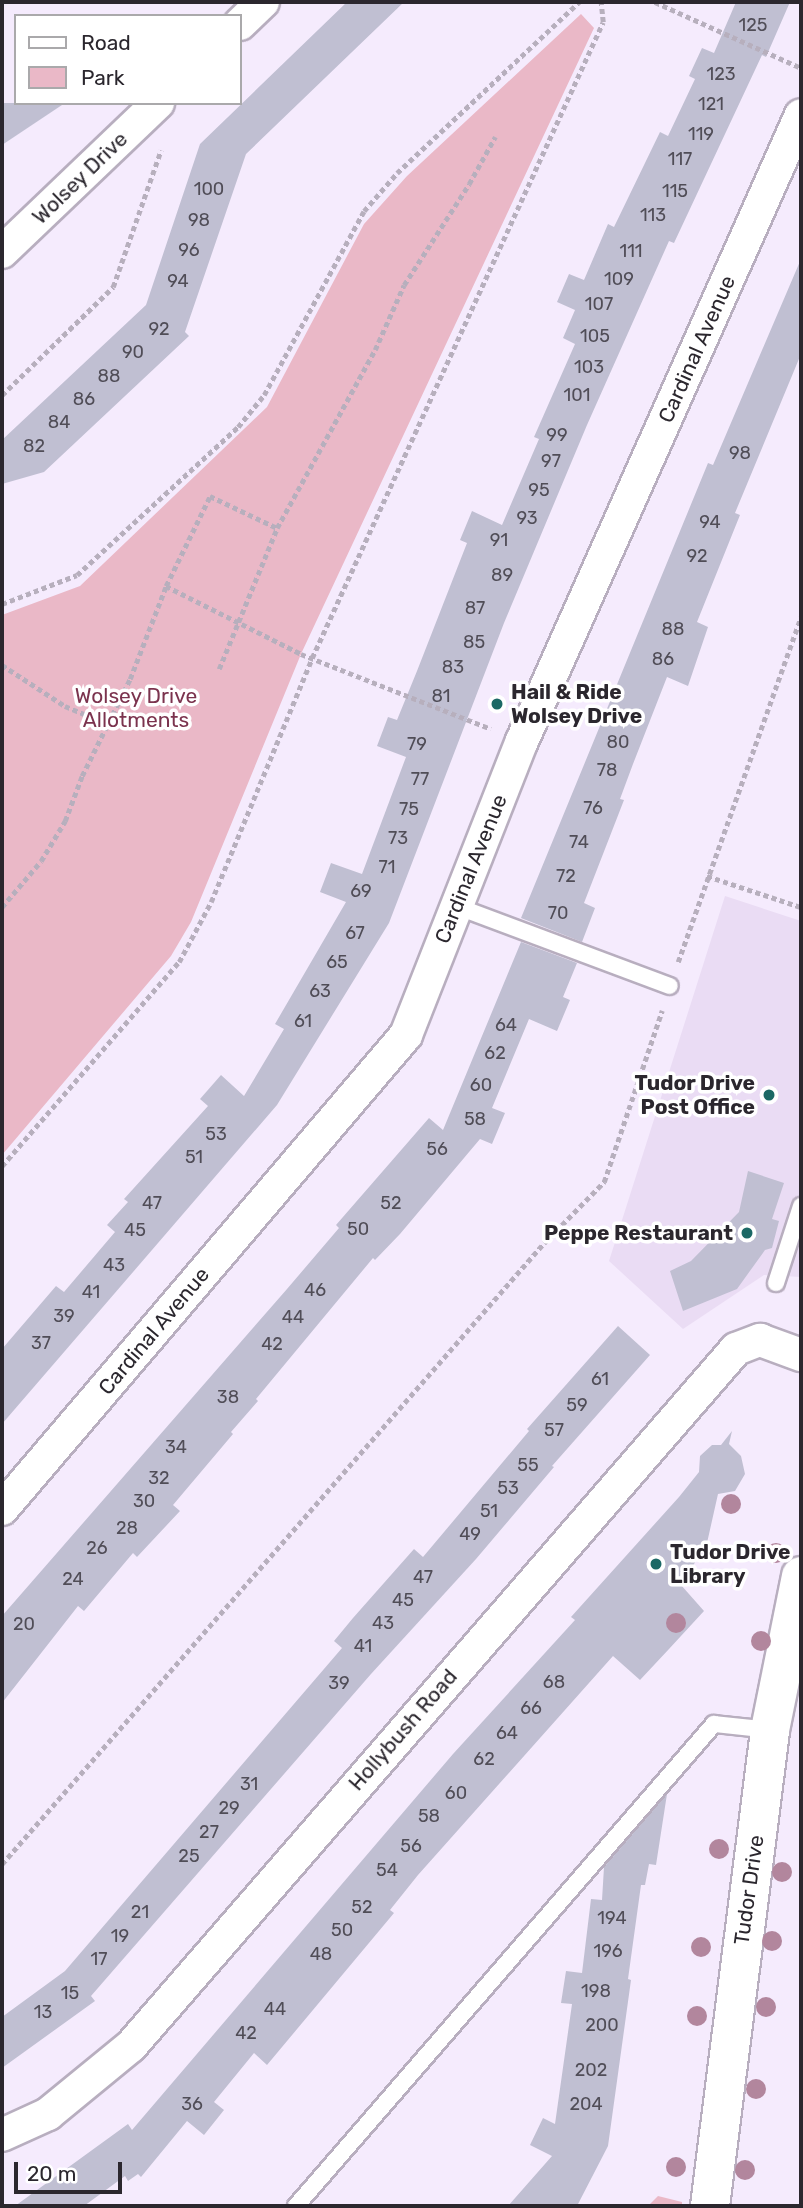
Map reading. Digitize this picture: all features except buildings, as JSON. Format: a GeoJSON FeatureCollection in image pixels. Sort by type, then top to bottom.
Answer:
{"type":"FeatureCollection","features":[{"type":"Feature","properties":{"kind":"street"},"geometry":{"type":"LineString","coordinates":[[242,22],[262,2]]}},
{"type":"Feature","properties":{"kind":"street","name":"Wolsey Drive"},"geometry":{"type":"LineString","coordinates":[[2,252],[156,105]]}},
{"type":"Feature","properties":{"kind":"street","name":"Cardinal Avenue"},"geometry":{"type":"LineString","coordinates":[[2,1509],[406,1035],[522,741],[798,130]]}},
{"type":"Feature","properties":{"kind":"street","name":"Hollybush Road"},"geometry":{"type":"LineString","coordinates":[[2,2136],[48,2114],[131,2046],[736,1349],[760,1340],[801,1355]]}},
{"type":"Feature","properties":{"kind":"street","name":"Tudor Drive"},"geometry":{"type":"LineString","coordinates":[[710,2206],[770,1731],[801,1576]]}},
{"type":"Feature","properties":{"kind":"lane"},"geometry":{"type":"LineString","coordinates":[[457,906],[670,986]]}},
{"type":"Feature","properties":{"kind":"lane"},"geometry":{"type":"LineString","coordinates":[[776,1283],[801,1206]]}},
{"type":"Feature","properties":{"kind":"lane"},"geometry":{"type":"LineString","coordinates":[[296,2206],[714,1724],[770,1731]]}},
{"type":"Feature","properties":{"kind":"path"},"geometry":{"type":"LineString","coordinates":[[2,604],[77,575],[238,427],[264,395],[363,211],[397,173],[579,2]]}},
{"type":"Feature","properties":{"kind":"path"},"geometry":{"type":"LineString","coordinates":[[2,1166],[180,962],[211,902],[312,658],[603,22],[601,2]]}},
{"type":"Feature","properties":{"kind":"path"},"geometry":{"type":"LineString","coordinates":[[655,2],[801,68]]}},
{"type":"Feature","properties":{"kind":"path"},"geometry":{"type":"LineString","coordinates":[[219,669],[277,528],[375,350],[404,285],[495,137]]}},
{"type":"Feature","properties":{"kind":"path"},"geometry":{"type":"LineString","coordinates":[[2,395],[114,287],[163,143]]}},
{"type":"Feature","properties":{"kind":"path"},"geometry":{"type":"LineString","coordinates":[[2,907],[41,861],[65,821],[130,679],[166,586],[210,496],[277,528]]}},
{"type":"Feature","properties":{"kind":"path"},"geometry":{"type":"LineString","coordinates":[[166,586],[312,658],[522,741]]}},
{"type":"Feature","properties":{"kind":"path"},"geometry":{"type":"LineString","coordinates":[[2,1864],[544,1243],[604,1182],[706,876],[801,617]]}},
{"type":"Feature","properties":{"kind":"path"},"geometry":{"type":"LineString","coordinates":[[2,665],[65,706],[108,724]]}},
{"type":"Feature","properties":{"kind":"path"},"geometry":{"type":"LineString","coordinates":[[706,876],[801,907]]}},
{"type":"Feature","properties":{"kind":"shaded area"},"geometry":{"type":"Polygon","coordinates":[[[725,896],[801,921],[801,1277],[764,1275],[683,1329],[609,1261],[725,896]]]}},
{"type":"Feature","properties":{"kind":"green space","name":"Wolsey Drive Allotments"},"geometry":{"type":"Polygon","coordinates":[[[581,14],[594,28],[301,654],[191,922],[171,956],[2,1155],[2,615],[80,586],[267,407],[364,224],[407,176],[581,14]]]}},
{"type":"Feature","properties":{"kind":"green space"},"geometry":{"type":"Polygon","coordinates":[[[658,2196],[682,2202],[682,2206],[648,2206],[658,2196]]]}},
{"type":"Feature","properties":{"kind":"place","name":"Hail & Ride Wolsey Drive"},"geometry":{"type":"Point","coordinates":[497,704]}},
{"type":"Feature","properties":{"kind":"place","name":"Tudor Drive Post Office"},"geometry":{"type":"Point","coordinates":[769,1095]}},
{"type":"Feature","properties":{"kind":"place","name":"Peppe Restaurant"},"geometry":{"type":"Point","coordinates":[747,1233]}},
{"type":"Feature","properties":{"kind":"place","name":"Tudor Drive Library"},"geometry":{"type":"Point","coordinates":[656,1564]}}]}
